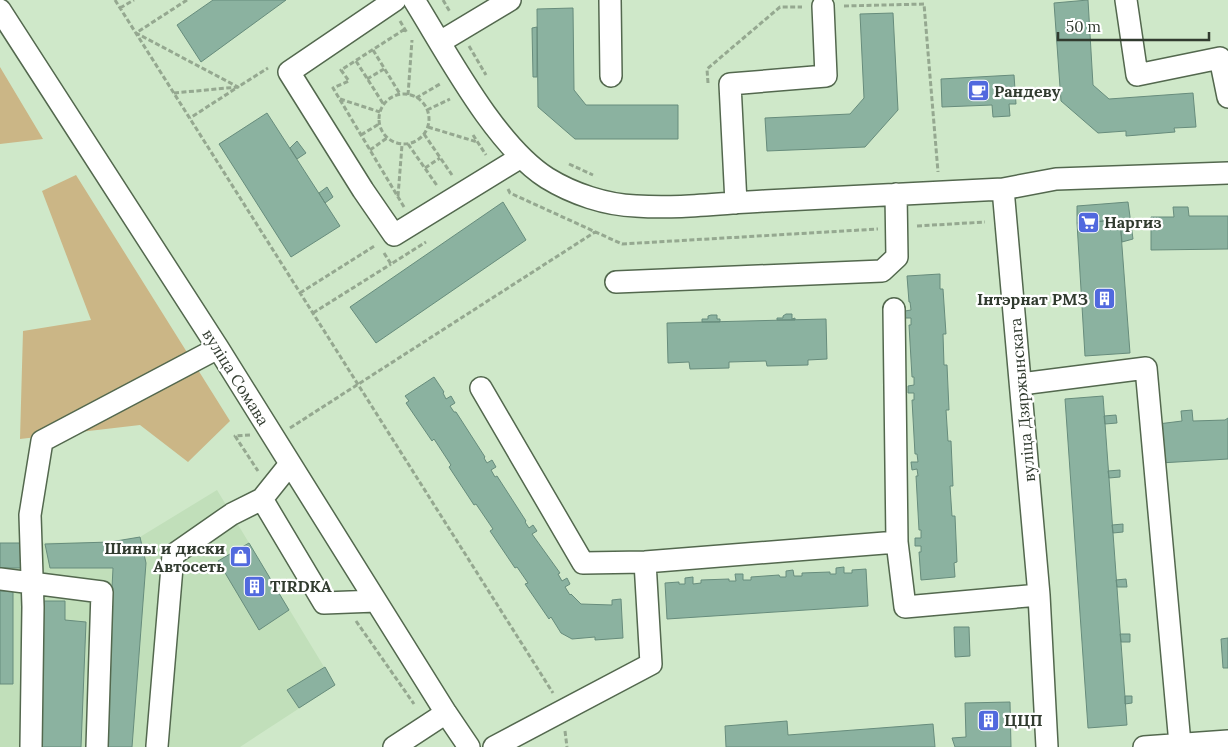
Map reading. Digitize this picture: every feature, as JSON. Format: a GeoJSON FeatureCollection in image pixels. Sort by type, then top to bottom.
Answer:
{"type":"FeatureCollection","features":[{"type":"Feature","properties":{"kind":"street"},"geometry":{"type":"LineString","coordinates":[[396,0],[289,72],[363,190],[394,235],[521,157]]}},
{"type":"Feature","properties":{"kind":"street"},"geometry":{"type":"LineString","coordinates":[[414,0],[467,86],[495,126],[521,157],[547,178],[585,197],[635,206],[736,203],[1003,189],[1056,179],[1228,173]]}},
{"type":"Feature","properties":{"kind":"street"},"geometry":{"type":"LineString","coordinates":[[440,42],[510,0]]}},
{"type":"Feature","properties":{"kind":"street"},"geometry":{"type":"LineString","coordinates":[[610,0],[611,76]]}},
{"type":"Feature","properties":{"kind":"street"},"geometry":{"type":"LineString","coordinates":[[1126,0],[1137,74],[1220,58],[1228,98]]}},
{"type":"Feature","properties":{"kind":"street"},"geometry":{"type":"LineString","coordinates":[[736,203],[730,84],[826,76],[823,6]]}},
{"type":"Feature","properties":{"kind":"street","name":"вуліца Сомава"},"geometry":{"type":"LineString","coordinates":[[0,10],[218,348],[446,714],[469,747]]}},
{"type":"Feature","properties":{"kind":"street","name":"вуліца Дзяржынскага"},"geometry":{"type":"LineString","coordinates":[[1003,189],[1039,595],[1047,747]]}},
{"type":"Feature","properties":{"kind":"street"},"geometry":{"type":"LineString","coordinates":[[616,282],[882,271],[897,257],[896,194]]}},
{"type":"Feature","properties":{"kind":"street"},"geometry":{"type":"LineString","coordinates":[[894,308],[897,542],[905,607],[1039,595]]}},
{"type":"Feature","properties":{"kind":"street"},"geometry":{"type":"LineString","coordinates":[[31,747],[33,607],[30,515],[42,441],[218,348]]}},
{"type":"Feature","properties":{"kind":"street"},"geometry":{"type":"LineString","coordinates":[[1021,384],[1146,368],[1180,744]]}},
{"type":"Feature","properties":{"kind":"street"},"geometry":{"type":"LineString","coordinates":[[481,388],[583,563],[645,562],[897,542]]}},
{"type":"Feature","properties":{"kind":"street"},"geometry":{"type":"LineString","coordinates":[[156,746],[174,555],[232,514],[266,494],[290,464]]}},
{"type":"Feature","properties":{"kind":"street"},"geometry":{"type":"LineString","coordinates":[[266,494],[324,603],[376,601]]}},
{"type":"Feature","properties":{"kind":"street"},"geometry":{"type":"LineString","coordinates":[[494,747],[651,664],[645,562]]}},
{"type":"Feature","properties":{"kind":"street"},"geometry":{"type":"LineString","coordinates":[[0,579],[102,592],[97,747]]}},
{"type":"Feature","properties":{"kind":"street"},"geometry":{"type":"LineString","coordinates":[[394,747],[446,714]]}},
{"type":"Feature","properties":{"kind":"street"},"geometry":{"type":"LineString","coordinates":[[1144,747],[1228,741]]}},
{"type":"Feature","properties":{"kind":"path"},"geometry":{"type":"LineString","coordinates":[[115,0],[564,710]]}},
{"type":"Feature","properties":{"kind":"path"},"geometry":{"type":"LineString","coordinates":[[120,8],[134,0]]}},
{"type":"Feature","properties":{"kind":"path"},"geometry":{"type":"LineString","coordinates":[[136,33],[187,0]]}},
{"type":"Feature","properties":{"kind":"path"},"geometry":{"type":"LineString","coordinates":[[443,0],[489,79]]}},
{"type":"Feature","properties":{"kind":"path"},"geometry":{"type":"LineString","coordinates":[[709,88],[708,69],[780,7],[924,4],[938,176]]}},
{"type":"Feature","properties":{"kind":"path"},"geometry":{"type":"LineString","coordinates":[[405,29],[342,70],[348,80],[333,88],[406,210]]}},
{"type":"Feature","properties":{"kind":"path"},"geometry":{"type":"LineString","coordinates":[[136,33],[238,87]]}},
{"type":"Feature","properties":{"kind":"path"},"geometry":{"type":"LineString","coordinates":[[408,95],[412,40]]}},
{"type":"Feature","properties":{"kind":"path"},"geometry":{"type":"LineString","coordinates":[[373,50],[400,94]]}},
{"type":"Feature","properties":{"kind":"path"},"geometry":{"type":"LineString","coordinates":[[356,61],[384,105]]}},
{"type":"Feature","properties":{"kind":"path"},"geometry":{"type":"LineString","coordinates":[[190,118],[268,68]]}},
{"type":"Feature","properties":{"kind":"path"},"geometry":{"type":"LineString","coordinates":[[367,79],[384,69]]}},
{"type":"Feature","properties":{"kind":"path"},"geometry":{"type":"LineString","coordinates":[[416,98],[440,84]]}},
{"type":"Feature","properties":{"kind":"path"},"geometry":{"type":"LineString","coordinates":[[174,93],[238,87]]}},
{"type":"Feature","properties":{"kind":"path"},"geometry":{"type":"LineString","coordinates":[[400,94],[408,95],[423,103],[429,118],[428,127],[418,140],[402,145],[394,143],[387,138],[379,124],[380,112],[392,97],[400,94]]}},
{"type":"Feature","properties":{"kind":"path"},"geometry":{"type":"LineString","coordinates":[[339,99],[380,112]]}},
{"type":"Feature","properties":{"kind":"path"},"geometry":{"type":"LineString","coordinates":[[427,110],[450,99]]}},
{"type":"Feature","properties":{"kind":"path"},"geometry":{"type":"LineString","coordinates":[[361,135],[379,124]]}},
{"type":"Feature","properties":{"kind":"path"},"geometry":{"type":"LineString","coordinates":[[428,127],[478,142]]}},
{"type":"Feature","properties":{"kind":"path"},"geometry":{"type":"LineString","coordinates":[[424,134],[456,182]]}},
{"type":"Feature","properties":{"kind":"path"},"geometry":{"type":"LineString","coordinates":[[370,150],[387,138]]}},
{"type":"Feature","properties":{"kind":"path"},"geometry":{"type":"LineString","coordinates":[[408,144],[441,191]]}},
{"type":"Feature","properties":{"kind":"path"},"geometry":{"type":"LineString","coordinates":[[398,197],[402,145]]}},
{"type":"Feature","properties":{"kind":"path"},"geometry":{"type":"LineString","coordinates":[[424,168],[440,158]]}},
{"type":"Feature","properties":{"kind":"path"},"geometry":{"type":"LineString","coordinates":[[565,163],[597,177]]}},
{"type":"Feature","properties":{"kind":"path"},"geometry":{"type":"LineString","coordinates":[[497,172],[510,193],[622,244],[1006,221]]}},
{"type":"Feature","properties":{"kind":"path"},"geometry":{"type":"LineString","coordinates":[[266,494],[236,436],[286,430],[596,232]]}},
{"type":"Feature","properties":{"kind":"path"},"geometry":{"type":"LineString","coordinates":[[300,293],[377,244]]}},
{"type":"Feature","properties":{"kind":"path"},"geometry":{"type":"LineString","coordinates":[[313,313],[391,264]]}},
{"type":"Feature","properties":{"kind":"path"},"geometry":{"type":"LineString","coordinates":[[343,602],[428,725]]}},
{"type":"Feature","properties":{"kind":"shaded area"},"geometry":{"type":"Polygon","coordinates":[[[0,67],[43,139],[0,144],[0,67]]]}},
{"type":"Feature","properties":{"kind":"shaded area"},"geometry":{"type":"Polygon","coordinates":[[[76,175],[230,421],[188,462],[140,425],[20,439],[23,331],[91,320],[42,191],[76,175]]]}},
{"type":"Feature","properties":{"kind":"shaded area"},"geometry":{"type":"Polygon","coordinates":[[[217,490],[335,685],[240,747],[0,747],[0,543],[110,542],[140,537],[217,490]]]}},
{"type":"Feature","properties":{"kind":"building"},"geometry":{"type":"Polygon","coordinates":[[[213,0],[286,0],[201,62],[177,25],[213,0]]]}},
{"type":"Feature","properties":{"kind":"building"},"geometry":{"type":"Polygon","coordinates":[[[1088,0],[1093,85],[1109,99],[1193,93],[1196,127],[1174,128],[1175,132],[1126,136],[1126,131],[1098,133],[1061,101],[1054,3],[1088,0]]]}},
{"type":"Feature","properties":{"kind":"building"},"geometry":{"type":"Polygon","coordinates":[[[573,8],[574,90],[586,105],[678,105],[678,139],[575,139],[538,107],[537,9],[573,8]]]}},
{"type":"Feature","properties":{"kind":"building"},"geometry":{"type":"Polygon","coordinates":[[[893,13],[898,110],[865,147],[767,151],[765,118],[850,114],[864,98],[860,14],[893,13]]]}},
{"type":"Feature","properties":{"kind":"building"},"geometry":{"type":"Polygon","coordinates":[[[537,27],[537,77],[533,77],[532,28],[537,27]]]}},
{"type":"Feature","properties":{"kind":"building","name":"Рандеву"},"geometry":{"type":"Polygon","coordinates":[[[1014,75],[1016,104],[1009,104],[1010,116],[993,117],[992,105],[942,107],[941,79],[1014,75]]]}},
{"type":"Feature","properties":{"kind":"building"},"geometry":{"type":"Polygon","coordinates":[[[267,113],[340,226],[291,257],[219,144],[267,113]]]}},
{"type":"Feature","properties":{"kind":"building"},"geometry":{"type":"Polygon","coordinates":[[[297,141],[306,153],[297,159],[290,148],[297,141]]]}},
{"type":"Feature","properties":{"kind":"building"},"geometry":{"type":"Polygon","coordinates":[[[327,187],[333,197],[325,203],[319,193],[327,187]]]}},
{"type":"Feature","properties":{"kind":"building"},"geometry":{"type":"Polygon","coordinates":[[[503,202],[526,240],[376,343],[350,307],[503,202]]]}},
{"type":"Feature","properties":{"kind":"building","name":"Наргиз"},"geometry":{"type":"Polygon","coordinates":[[[1128,202],[1133,239],[1122,242],[1120,220],[1077,223],[1077,206],[1128,202]]]}},
{"type":"Feature","properties":{"kind":"building"},"geometry":{"type":"Polygon","coordinates":[[[1173,207],[1188,207],[1189,216],[1228,216],[1228,249],[1151,250],[1151,217],[1174,217],[1173,207]]]}},
{"type":"Feature","properties":{"kind":"building","name":"Інтэрнат РМЗ"},"geometry":{"type":"Polygon","coordinates":[[[1120,220],[1130,353],[1085,356],[1077,223],[1120,220]]]}},
{"type":"Feature","properties":{"kind":"building"},"geometry":{"type":"Polygon","coordinates":[[[940,274],[946,334],[943,334],[944,365],[947,365],[949,410],[946,410],[948,441],[951,441],[953,486],[950,486],[952,516],[955,516],[957,562],[954,563],[955,577],[921,580],[919,552],[921,552],[921,546],[915,546],[915,538],[921,538],[916,476],[918,476],[917,469],[912,470],[911,462],[918,462],[917,454],[915,454],[912,400],[914,400],[914,393],[908,393],[908,386],[914,385],[914,377],[912,377],[909,325],[911,325],[911,318],[905,318],[905,311],[911,310],[907,276],[940,274]]]}},
{"type":"Feature","properties":{"kind":"building"},"geometry":{"type":"Polygon","coordinates":[[[786,314],[792,314],[792,319],[795,318],[795,320],[777,320],[777,318],[783,318],[786,314]]]}},
{"type":"Feature","properties":{"kind":"building"},"geometry":{"type":"Polygon","coordinates":[[[717,315],[717,319],[720,319],[720,322],[702,322],[702,319],[708,319],[708,316],[717,315]]]}},
{"type":"Feature","properties":{"kind":"building"},"geometry":{"type":"Polygon","coordinates":[[[826,319],[827,359],[808,360],[808,365],[767,366],[766,361],[729,362],[729,368],[690,369],[689,362],[668,363],[667,323],[826,319]]]}},
{"type":"Feature","properties":{"kind":"building"},"geometry":{"type":"Polygon","coordinates":[[[434,377],[444,392],[446,399],[451,396],[455,403],[450,406],[456,412],[487,463],[492,460],[496,467],[491,470],[495,477],[497,476],[529,528],[533,525],[537,531],[532,534],[560,573],[558,574],[562,581],[567,578],[570,584],[565,587],[570,595],[581,604],[612,605],[612,600],[621,599],[623,638],[595,640],[595,637],[572,639],[561,633],[551,617],[549,619],[525,584],[528,583],[517,567],[515,568],[490,531],[493,529],[476,504],[474,505],[449,467],[451,465],[434,439],[432,441],[406,403],[409,401],[405,396],[434,377]]]}},
{"type":"Feature","properties":{"kind":"building"},"geometry":{"type":"Polygon","coordinates":[[[1103,396],[1127,725],[1088,728],[1065,399],[1103,396]]]}},
{"type":"Feature","properties":{"kind":"building"},"geometry":{"type":"Polygon","coordinates":[[[1192,410],[1193,421],[1225,420],[1228,418],[1228,459],[1160,463],[1158,424],[1182,421],[1181,411],[1192,410]]]}},
{"type":"Feature","properties":{"kind":"building"},"geometry":{"type":"Polygon","coordinates":[[[1116,415],[1117,423],[1105,424],[1104,416],[1116,415]]]}},
{"type":"Feature","properties":{"kind":"building"},"geometry":{"type":"Polygon","coordinates":[[[1120,470],[1120,477],[1109,478],[1108,471],[1120,470]]]}},
{"type":"Feature","properties":{"kind":"building"},"geometry":{"type":"Polygon","coordinates":[[[1123,524],[1123,532],[1113,533],[1112,525],[1123,524]]]}},
{"type":"Feature","properties":{"kind":"building"},"geometry":{"type":"Polygon","coordinates":[[[140,537],[146,563],[132,747],[104,747],[113,568],[50,568],[45,544],[110,542],[140,537]]]}},
{"type":"Feature","properties":{"kind":"building"},"geometry":{"type":"Polygon","coordinates":[[[0,543],[23,543],[23,568],[0,568],[0,543]]]}},
{"type":"Feature","properties":{"kind":"building","name":"TIRDKA"},"geometry":{"type":"Polygon","coordinates":[[[249,543],[289,610],[259,630],[218,561],[249,543]]]}},
{"type":"Feature","properties":{"kind":"building"},"geometry":{"type":"Polygon","coordinates":[[[844,567],[844,573],[852,573],[852,570],[866,569],[868,606],[667,619],[665,583],[679,582],[679,584],[685,584],[685,578],[693,577],[693,584],[701,583],[701,580],[729,579],[729,581],[736,581],[735,574],[743,574],[743,580],[751,580],[751,577],[779,575],[780,577],[786,577],[786,571],[793,570],[794,576],[802,576],[802,573],[830,572],[830,574],[836,574],[836,568],[844,567]]]}},
{"type":"Feature","properties":{"kind":"building"},"geometry":{"type":"Polygon","coordinates":[[[1126,579],[1127,587],[1117,587],[1116,580],[1126,579]]]}},
{"type":"Feature","properties":{"kind":"building"},"geometry":{"type":"Polygon","coordinates":[[[0,591],[13,591],[13,684],[0,684],[0,591]]]}},
{"type":"Feature","properties":{"kind":"building"},"geometry":{"type":"Polygon","coordinates":[[[44,601],[65,601],[65,620],[86,622],[81,747],[41,747],[44,601]]]}},
{"type":"Feature","properties":{"kind":"building"},"geometry":{"type":"Polygon","coordinates":[[[954,627],[969,627],[970,656],[955,657],[954,627]]]}},
{"type":"Feature","properties":{"kind":"building"},"geometry":{"type":"Polygon","coordinates":[[[1120,634],[1130,634],[1130,642],[1121,642],[1120,634]]]}},
{"type":"Feature","properties":{"kind":"building"},"geometry":{"type":"Polygon","coordinates":[[[1228,638],[1228,668],[1223,668],[1221,639],[1228,638]]]}},
{"type":"Feature","properties":{"kind":"building"},"geometry":{"type":"Polygon","coordinates":[[[325,667],[335,685],[299,708],[287,690],[325,667]]]}},
{"type":"Feature","properties":{"kind":"building"},"geometry":{"type":"Polygon","coordinates":[[[1125,696],[1132,696],[1132,703],[1125,704],[1125,696]]]}},
{"type":"Feature","properties":{"kind":"building","name":"ЦЦП"},"geometry":{"type":"Polygon","coordinates":[[[1010,702],[1011,747],[955,747],[952,738],[966,737],[965,703],[1010,702]]]}},
{"type":"Feature","properties":{"kind":"building"},"geometry":{"type":"Polygon","coordinates":[[[787,721],[788,735],[933,724],[935,747],[726,747],[725,726],[787,721]]]}},
{"type":"Feature","properties":{"kind":"place","name":"Рандеву"},"geometry":{"type":"Point","coordinates":[978,91]}},
{"type":"Feature","properties":{"kind":"place","name":"Наргиз"},"geometry":{"type":"Point","coordinates":[1088,222]}},
{"type":"Feature","properties":{"kind":"place","name":"Інтэрнат РМЗ"},"geometry":{"type":"Point","coordinates":[1104,299]}},
{"type":"Feature","properties":{"kind":"place","name":"Шины и диски Автосеть"},"geometry":{"type":"Point","coordinates":[241,557]}},
{"type":"Feature","properties":{"kind":"place","name":"TIRDKA"},"geometry":{"type":"Point","coordinates":[254,586]}},
{"type":"Feature","properties":{"kind":"place","name":"ЦЦП"},"geometry":{"type":"Point","coordinates":[988,720]}}]}
